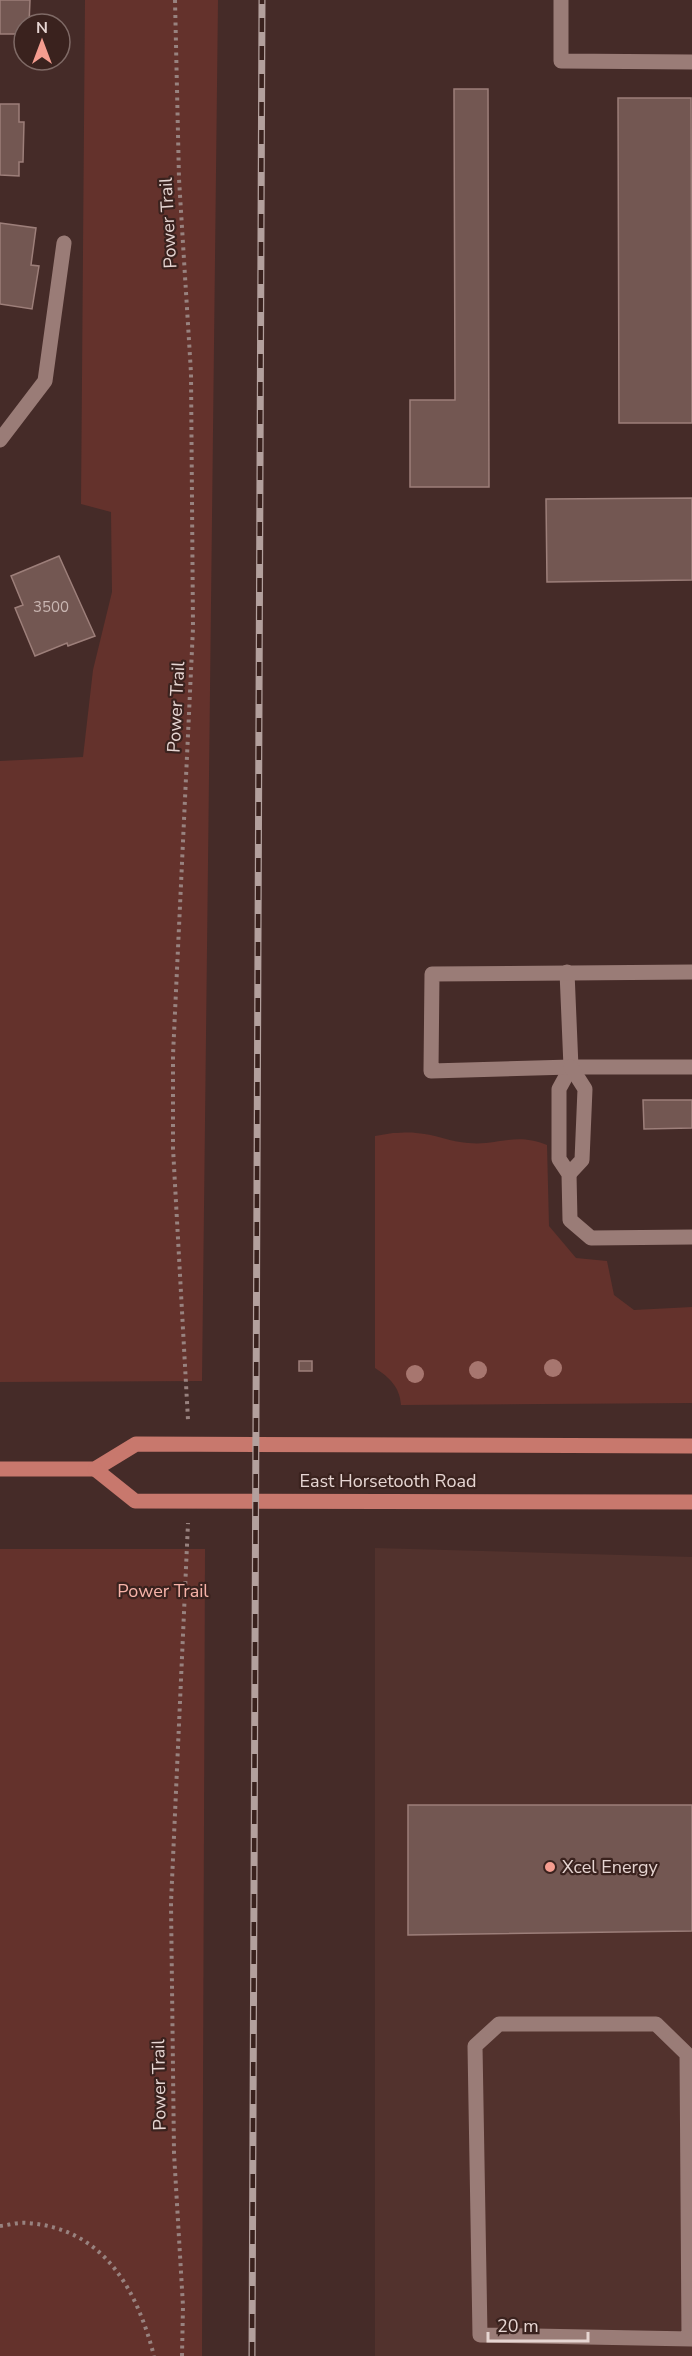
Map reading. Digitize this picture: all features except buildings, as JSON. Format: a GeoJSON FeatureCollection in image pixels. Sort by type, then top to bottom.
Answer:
{"type":"FeatureCollection","features":[{"type":"Feature","properties":{"kind":"main road","name":"East Horsetooth Road"},"geometry":{"type":"LineString","coordinates":[[692,1446],[136,1444],[95,1469],[135,1501],[692,1502]]}},
{"type":"Feature","properties":{"kind":"main road"},"geometry":{"type":"LineString","coordinates":[[0,1469],[95,1469]]}},
{"type":"Feature","properties":{"kind":"lane"},"geometry":{"type":"LineString","coordinates":[[561,0],[561,61],[692,62]]}},
{"type":"Feature","properties":{"kind":"lane"},"geometry":{"type":"LineString","coordinates":[[0,440],[45,381],[64,243]]}},
{"type":"Feature","properties":{"kind":"lane"},"geometry":{"type":"LineString","coordinates":[[567,972],[571,1067],[585,1089],[582,1160],[569,1174]]}},
{"type":"Feature","properties":{"kind":"lane"},"geometry":{"type":"LineString","coordinates":[[692,972],[432,974],[431,1071],[571,1067],[692,1067]]}},
{"type":"Feature","properties":{"kind":"lane"},"geometry":{"type":"LineString","coordinates":[[571,1067],[559,1089],[559,1159],[569,1174],[570,1220],[591,1238],[692,1238]]}},
{"type":"Feature","properties":{"kind":"lane"},"geometry":{"type":"LineString","coordinates":[[499,2024],[656,2024],[687,2054],[691,2339],[480,2335],[475,2046],[499,2024]]}},
{"type":"Feature","properties":{"kind":"path","name":"Power Trail"},"geometry":{"type":"LineString","coordinates":[[175,0],[179,179],[191,385],[193,628],[173,1055],[173,1125],[188,1415]]}},
{"type":"Feature","properties":{"kind":"path","name":"Power Trail"},"geometry":{"type":"LineString","coordinates":[[182,2356],[183,2306],[174,2153],[171,1903],[188,1527]]}},
{"type":"Feature","properties":{"kind":"path"},"geometry":{"type":"LineString","coordinates":[[0,2226],[26,2223],[48,2226],[59,2228],[85,2241],[111,2263],[130,2290],[144,2321],[154,2356]]}},
{"type":"Feature","properties":{"kind":"shaded area"},"geometry":{"type":"Polygon","coordinates":[[[375,1548],[692,1557],[692,2356],[375,2356],[375,1548]]]}},
{"type":"Feature","properties":{"kind":"green space"},"geometry":{"type":"Polygon","coordinates":[[[85,0],[218,0],[202,1381],[0,1382],[0,761],[83,757],[93,670],[112,592],[111,512],[81,504],[85,0]]]}},
{"type":"Feature","properties":{"kind":"green space"},"geometry":{"type":"Polygon","coordinates":[[[393,1133],[423,1134],[468,1143],[516,1139],[547,1145],[549,1226],[576,1258],[607,1261],[614,1295],[634,1310],[692,1307],[692,1403],[401,1405],[393,1383],[375,1368],[375,1136],[393,1133]]]}},
{"type":"Feature","properties":{"kind":"green space"},"geometry":{"type":"Polygon","coordinates":[[[0,1549],[205,1549],[202,2356],[0,2356],[0,1549]]]}},
{"type":"Feature","properties":{"kind":"railway"},"geometry":{"type":"LineString","coordinates":[[252,2356],[262,0]]}},
{"type":"Feature","properties":{"kind":"place","name":"Xcel Energy"},"geometry":{"type":"Point","coordinates":[550,1867]}}]}
